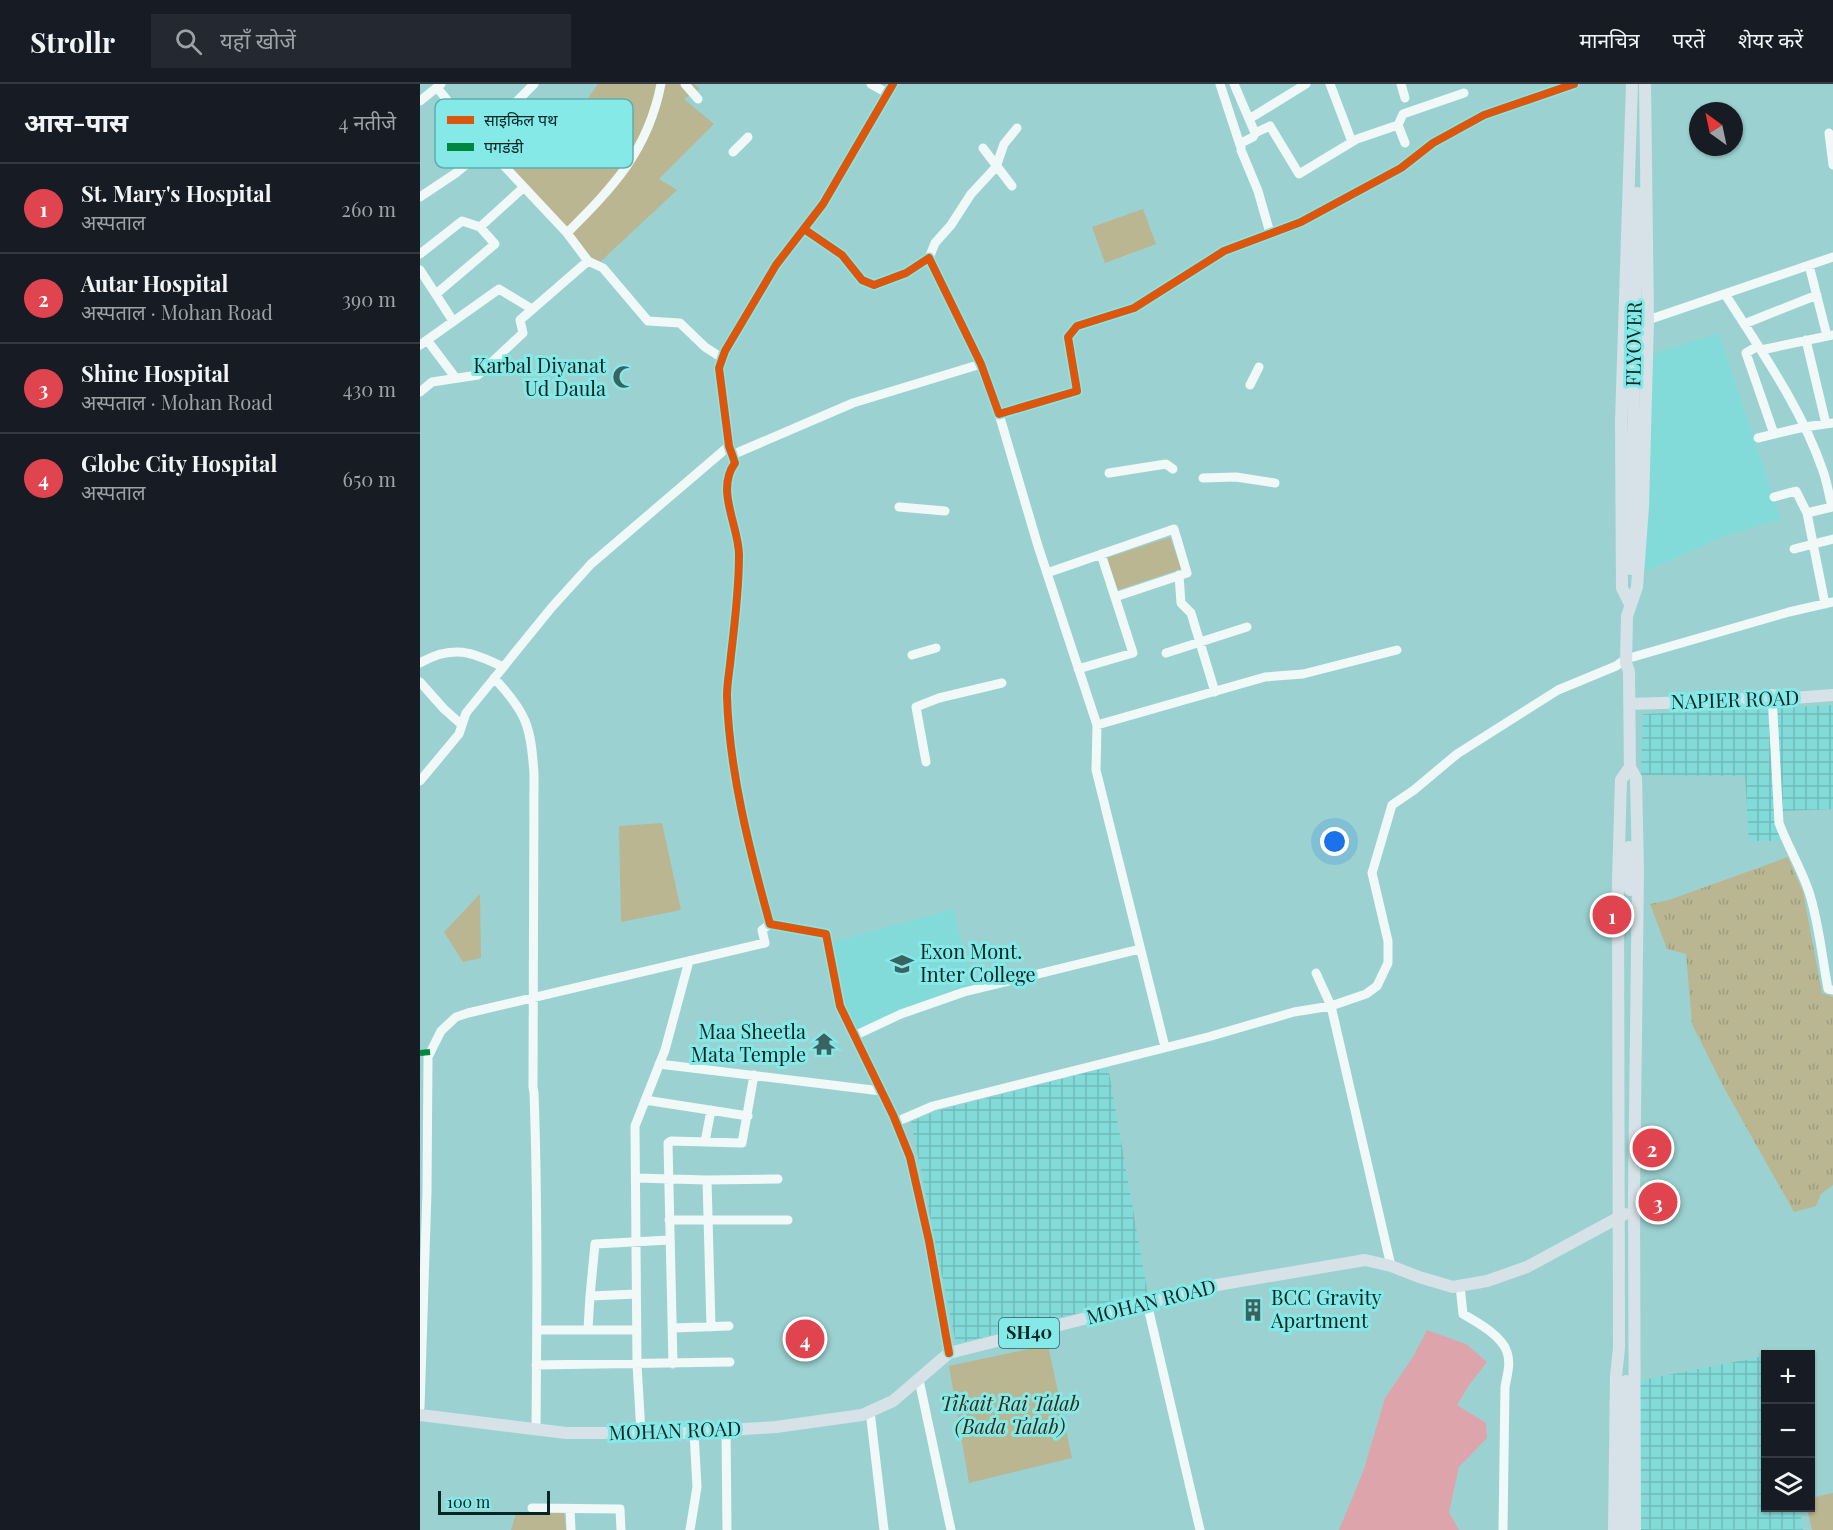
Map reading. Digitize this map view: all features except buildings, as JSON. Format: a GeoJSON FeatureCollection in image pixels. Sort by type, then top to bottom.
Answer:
{"type":"FeatureCollection","features":[{"type":"Feature","properties":{"kind":"main road"},"geometry":{"type":"LineString","coordinates":[[1625,1530],[1629,767],[1633,704],[1630,640],[1633,616],[1622,588],[1621,421],[1632,84]]}},
{"type":"Feature","properties":{"kind":"main road","name":"FLYOVER"},"geometry":{"type":"LineString","coordinates":[[1630,607],[1639,84]]}},
{"type":"Feature","properties":{"kind":"main road"},"geometry":{"type":"LineString","coordinates":[[1630,607],[1637,587],[1643,507],[1648,320],[1646,84]]}},
{"type":"Feature","properties":{"kind":"main road"},"geometry":{"type":"LineString","coordinates":[[1772,695],[1790,690],[1833,688]]}},
{"type":"Feature","properties":{"kind":"main road","name":"NAPIER ROAD"},"geometry":{"type":"LineString","coordinates":[[1633,704],[1727,701],[1772,695],[1793,698],[1833,695]]}},
{"type":"Feature","properties":{"kind":"main road"},"geometry":{"type":"LineString","coordinates":[[1629,767],[1636,778],[1638,873],[1634,1212],[1635,1530]]}},
{"type":"Feature","properties":{"kind":"main road"},"geometry":{"type":"LineString","coordinates":[[1614,1530],[1616,1376],[1619,1348],[1618,881],[1621,780],[1629,767]]}},
{"type":"Feature","properties":{"kind":"main road","name":"MOHAN ROAD"},"geometry":{"type":"LineString","coordinates":[[420,1415],[566,1432],[641,1433],[726,1430],[862,1415],[893,1401],[949,1353],[1217,1285],[1365,1260],[1391,1266],[1453,1287],[1487,1281],[1527,1268],[1619,1215],[1634,1212]]}},
{"type":"Feature","properties":{"kind":"street"},"geometry":{"type":"LineString","coordinates":[[519,99],[534,84]]}},
{"type":"Feature","properties":{"kind":"street"},"geometry":{"type":"LineString","coordinates":[[633,158],[654,112],[661,84]]}},
{"type":"Feature","properties":{"kind":"street"},"geometry":{"type":"LineString","coordinates":[[685,84],[698,99]]}},
{"type":"Feature","properties":{"kind":"street"},"geometry":{"type":"LineString","coordinates":[[871,84],[887,93]]}},
{"type":"Feature","properties":{"kind":"street"},"geometry":{"type":"LineString","coordinates":[[770,924],[749,846],[733,752],[727,694],[738,591],[739,552],[728,502],[728,472],[735,463],[730,450],[719,368],[725,351],[776,265],[823,204],[893,84]]}},
{"type":"Feature","properties":{"kind":"street"},"geometry":{"type":"LineString","coordinates":[[1220,84],[1240,146],[1258,191],[1270,233]]}},
{"type":"Feature","properties":{"kind":"street"},"geometry":{"type":"LineString","coordinates":[[1234,84],[1255,133]]}},
{"type":"Feature","properties":{"kind":"street"},"geometry":{"type":"LineString","coordinates":[[1249,118],[1306,84]]}},
{"type":"Feature","properties":{"kind":"street"},"geometry":{"type":"LineString","coordinates":[[1330,84],[1352,142]]}},
{"type":"Feature","properties":{"kind":"street"},"geometry":{"type":"LineString","coordinates":[[1401,84],[1405,98]]}},
{"type":"Feature","properties":{"kind":"street"},"geometry":{"type":"LineString","coordinates":[[999,414],[1077,391],[1068,337],[1077,326],[1134,308],[1224,251],[1301,222],[1401,168],[1433,143],[1484,115],[1574,84]]}},
{"type":"Feature","properties":{"kind":"street"},"geometry":{"type":"LineString","coordinates":[[440,85],[440,90],[447,99]]}},
{"type":"Feature","properties":{"kind":"street"},"geometry":{"type":"LineString","coordinates":[[420,100],[440,85]]}},
{"type":"Feature","properties":{"kind":"street"},"geometry":{"type":"LineString","coordinates":[[1240,146],[1255,133],[1270,126],[1299,174],[1352,142],[1398,125],[1403,114],[1464,93]]}},
{"type":"Feature","properties":{"kind":"street"},"geometry":{"type":"LineString","coordinates":[[1398,125],[1405,143]]}},
{"type":"Feature","properties":{"kind":"street"},"geometry":{"type":"LineString","coordinates":[[804,229],[842,255],[862,280],[874,285],[898,276],[929,258],[935,243],[951,225],[971,194],[996,167],[1004,144],[1017,128]]}},
{"type":"Feature","properties":{"kind":"street"},"geometry":{"type":"LineString","coordinates":[[1829,133],[1833,165]]}},
{"type":"Feature","properties":{"kind":"street"},"geometry":{"type":"LineString","coordinates":[[733,152],[748,137]]}},
{"type":"Feature","properties":{"kind":"street"},"geometry":{"type":"LineString","coordinates":[[983,148],[1012,186]]}},
{"type":"Feature","properties":{"kind":"street"},"geometry":{"type":"LineString","coordinates":[[420,197],[462,168]]}},
{"type":"Feature","properties":{"kind":"street"},"geometry":{"type":"LineString","coordinates":[[506,168],[567,234],[588,261],[603,268],[648,321],[680,322],[705,347],[722,358]]}},
{"type":"Feature","properties":{"kind":"street"},"geometry":{"type":"LineString","coordinates":[[567,234],[626,168]]}},
{"type":"Feature","properties":{"kind":"street"},"geometry":{"type":"LineString","coordinates":[[480,227],[524,187]]}},
{"type":"Feature","properties":{"kind":"street"},"geometry":{"type":"LineString","coordinates":[[420,254],[462,221],[480,227],[495,244],[436,294]]}},
{"type":"Feature","properties":{"kind":"street"},"geometry":{"type":"LineString","coordinates":[[1625,318],[1648,320],[1833,257]]}},
{"type":"Feature","properties":{"kind":"street"},"geometry":{"type":"LineString","coordinates":[[929,258],[981,364],[999,414],[1047,573],[1097,726],[1096,770],[1165,1047]]}},
{"type":"Feature","properties":{"kind":"street"},"geometry":{"type":"LineString","coordinates":[[420,392],[432,382],[478,375],[523,333],[520,320],[588,261]]}},
{"type":"Feature","properties":{"kind":"street"},"geometry":{"type":"LineString","coordinates":[[1774,434],[1746,353],[1759,348],[1830,335],[1809,266]]}},
{"type":"Feature","properties":{"kind":"street"},"geometry":{"type":"LineString","coordinates":[[420,270],[453,321]]}},
{"type":"Feature","properties":{"kind":"street"},"geometry":{"type":"LineString","coordinates":[[455,377],[422,344],[499,289],[532,309]]}},
{"type":"Feature","properties":{"kind":"street"},"geometry":{"type":"LineString","coordinates":[[1725,294],[1804,427],[1824,472],[1832,507],[1807,513]]}},
{"type":"Feature","properties":{"kind":"street"},"geometry":{"type":"LineString","coordinates":[[1744,324],[1816,295]]}},
{"type":"Feature","properties":{"kind":"street"},"geometry":{"type":"LineString","coordinates":[[1758,438],[1804,427],[1829,424],[1806,340]]}},
{"type":"Feature","properties":{"kind":"street"},"geometry":{"type":"LineString","coordinates":[[420,781],[459,734],[466,713],[552,607],[591,564],[730,450],[853,403],[981,364]]}},
{"type":"Feature","properties":{"kind":"street"},"geometry":{"type":"LineString","coordinates":[[1250,385],[1259,367]]}},
{"type":"Feature","properties":{"kind":"street"},"geometry":{"type":"LineString","coordinates":[[1109,473],[1166,464],[1173,469]]}},
{"type":"Feature","properties":{"kind":"street"},"geometry":{"type":"LineString","coordinates":[[1203,478],[1236,477],[1275,483]]}},
{"type":"Feature","properties":{"kind":"street"},"geometry":{"type":"LineString","coordinates":[[896,1122],[933,1106],[1294,1012],[1331,1006],[1366,994],[1377,986],[1388,963],[1388,941],[1372,873],[1392,806],[1457,754],[1558,690],[1616,666],[1789,612],[1829,603],[1807,513],[1796,491],[1774,497]]}},
{"type":"Feature","properties":{"kind":"street"},"geometry":{"type":"LineString","coordinates":[[899,507],[945,512]]}},
{"type":"Feature","properties":{"kind":"street"},"geometry":{"type":"LineString","coordinates":[[1047,573],[1174,529],[1187,573],[1115,597]]}},
{"type":"Feature","properties":{"kind":"street"},"geometry":{"type":"LineString","coordinates":[[1794,549],[1833,540]]}},
{"type":"Feature","properties":{"kind":"street"},"geometry":{"type":"LineString","coordinates":[[1078,669],[1133,653],[1101,554]]}},
{"type":"Feature","properties":{"kind":"street"},"geometry":{"type":"LineString","coordinates":[[1179,576],[1181,603],[1191,613],[1215,692]]}},
{"type":"Feature","properties":{"kind":"street"},"geometry":{"type":"LineString","coordinates":[[1166,653],[1246,627]]}},
{"type":"Feature","properties":{"kind":"street"},"geometry":{"type":"LineString","coordinates":[[912,655],[936,648]]}},
{"type":"Feature","properties":{"kind":"street"},"geometry":{"type":"LineString","coordinates":[[420,663],[440,653],[461,650],[482,656],[503,667]]}},
{"type":"Feature","properties":{"kind":"street"},"geometry":{"type":"LineString","coordinates":[[1097,726],[1265,677],[1303,675],[1398,650]]}},
{"type":"Feature","properties":{"kind":"street"},"geometry":{"type":"LineString","coordinates":[[494,678],[514,700],[531,737],[534,774],[535,997],[532,1088],[538,1233],[536,1429]]}},
{"type":"Feature","properties":{"kind":"street"},"geometry":{"type":"LineString","coordinates":[[420,682],[462,725]]}},
{"type":"Feature","properties":{"kind":"street"},"geometry":{"type":"LineString","coordinates":[[926,762],[916,707],[939,698],[1002,683]]}},
{"type":"Feature","properties":{"kind":"street"},"geometry":{"type":"LineString","coordinates":[[1772,695],[1779,823],[1810,895],[1828,989],[1833,990]]}},
{"type":"Feature","properties":{"kind":"street"},"geometry":{"type":"LineString","coordinates":[[420,1407],[425,1052],[441,1031],[456,1017],[765,943],[762,930],[770,924],[826,934],[840,1006],[896,1122],[910,1157],[929,1241],[949,1353]]}},
{"type":"Feature","properties":{"kind":"street"},"geometry":{"type":"LineString","coordinates":[[854,1036],[901,1014],[964,992],[1140,949]]}},
{"type":"Feature","properties":{"kind":"street"},"geometry":{"type":"LineString","coordinates":[[641,1433],[637,1364],[635,1126],[659,1064],[689,961]]}},
{"type":"Feature","properties":{"kind":"street"},"geometry":{"type":"LineString","coordinates":[[1316,973],[1331,1006],[1391,1266]]}},
{"type":"Feature","properties":{"kind":"street"},"geometry":{"type":"LineString","coordinates":[[659,1064],[881,1091]]}},
{"type":"Feature","properties":{"kind":"street"},"geometry":{"type":"LineString","coordinates":[[673,1364],[669,1141],[740,1144],[748,1116],[754,1076]]}},
{"type":"Feature","properties":{"kind":"street"},"geometry":{"type":"LineString","coordinates":[[645,1101],[748,1116]]}},
{"type":"Feature","properties":{"kind":"street"},"geometry":{"type":"LineString","coordinates":[[705,1142],[711,1110]]}},
{"type":"Feature","properties":{"kind":"street"},"geometry":{"type":"LineString","coordinates":[[636,1178],[778,1179]]}},
{"type":"Feature","properties":{"kind":"street"},"geometry":{"type":"LineString","coordinates":[[707,1180],[711,1327]]}},
{"type":"Feature","properties":{"kind":"street"},"geometry":{"type":"LineString","coordinates":[[669,1220],[788,1220]]}},
{"type":"Feature","properties":{"kind":"street"},"geometry":{"type":"LineString","coordinates":[[588,1329],[595,1243],[670,1240]]}},
{"type":"Feature","properties":{"kind":"street"},"geometry":{"type":"LineString","coordinates":[[1460,1286],[1463,1314],[1496,1338],[1507,1350],[1509,1365],[1505,1387],[1503,1530]]}},
{"type":"Feature","properties":{"kind":"street"},"geometry":{"type":"LineString","coordinates":[[590,1296],[636,1294]]}},
{"type":"Feature","properties":{"kind":"street"},"geometry":{"type":"LineString","coordinates":[[1147,1303],[1200,1530]]}},
{"type":"Feature","properties":{"kind":"street"},"geometry":{"type":"LineString","coordinates":[[673,1328],[729,1326]]}},
{"type":"Feature","properties":{"kind":"street"},"geometry":{"type":"LineString","coordinates":[[537,1330],[637,1330]]}},
{"type":"Feature","properties":{"kind":"street"},"geometry":{"type":"LineString","coordinates":[[536,1365],[730,1362]]}},
{"type":"Feature","properties":{"kind":"street"},"geometry":{"type":"LineString","coordinates":[[919,1380],[951,1530]]}},
{"type":"Feature","properties":{"kind":"street"},"geometry":{"type":"LineString","coordinates":[[870,1411],[884,1530]]}},
{"type":"Feature","properties":{"kind":"street"},"geometry":{"type":"LineString","coordinates":[[726,1430],[727,1530]]}},
{"type":"Feature","properties":{"kind":"street"},"geometry":{"type":"LineString","coordinates":[[690,1530],[697,1487],[694,1432]]}},
{"type":"Feature","properties":{"kind":"street"},"geometry":{"type":"LineString","coordinates":[[532,1508],[620,1509],[621,1530]]}},
{"type":"Feature","properties":{"kind":"street"},"geometry":{"type":"LineString","coordinates":[[570,1509],[571,1530]]}},
{"type":"Feature","properties":{"kind":"shaded area"},"geometry":{"type":"Polygon","coordinates":[[[1719,333],[1781,519],[1724,536],[1645,572],[1649,355],[1719,333]]]}},
{"type":"Feature","properties":{"kind":"shaded area"},"geometry":{"type":"Polygon","coordinates":[[[1833,705],[1833,809],[1783,811],[1782,841],[1749,841],[1745,776],[1641,775],[1643,714],[1833,705]]]}},
{"type":"Feature","properties":{"kind":"shaded area","name":"Exon Mont. Inter College"},"geometry":{"type":"Polygon","coordinates":[[[953,909],[973,985],[859,1030],[846,1005],[833,942],[953,909]]]}},
{"type":"Feature","properties":{"kind":"shaded area"},"geometry":{"type":"Polygon","coordinates":[[[1108,1067],[1148,1295],[956,1344],[911,1122],[937,1111],[1108,1067]]]}},
{"type":"Feature","properties":{"kind":"shaded area"},"geometry":{"type":"Polygon","coordinates":[[[1427,1330],[1466,1344],[1487,1362],[1457,1405],[1486,1423],[1487,1438],[1459,1467],[1449,1512],[1459,1530],[1339,1530],[1363,1472],[1385,1398],[1413,1357],[1427,1330]]]}},
{"type":"Feature","properties":{"kind":"shaded area"},"geometry":{"type":"Polygon","coordinates":[[[1761,1357],[1761,1512],[1800,1512],[1803,1530],[1639,1530],[1637,1381],[1761,1357]]]}},
{"type":"Feature","properties":{"kind":"green space"},"geometry":{"type":"Polygon","coordinates":[[[598,84],[694,84],[700,89],[684,99],[714,124],[659,179],[677,190],[598,264],[510,169],[633,168],[633,99],[587,99],[598,84]]]}},
{"type":"Feature","properties":{"kind":"green space"},"geometry":{"type":"Polygon","coordinates":[[[1143,209],[1156,244],[1105,263],[1092,227],[1143,209]]]}},
{"type":"Feature","properties":{"kind":"green space"},"geometry":{"type":"Polygon","coordinates":[[[1170,537],[1181,569],[1118,590],[1107,558],[1170,537]]]}},
{"type":"Feature","properties":{"kind":"green space"},"geometry":{"type":"Polygon","coordinates":[[[662,823],[681,910],[621,922],[619,826],[662,823]]]}},
{"type":"Feature","properties":{"kind":"green space"},"geometry":{"type":"Polygon","coordinates":[[[1788,857],[1803,892],[1822,993],[1833,997],[1833,1185],[1821,1194],[1816,1206],[1794,1212],[1723,1086],[1692,1024],[1686,954],[1667,949],[1650,904],[1669,900],[1788,857]]]}},
{"type":"Feature","properties":{"kind":"green space"},"geometry":{"type":"Polygon","coordinates":[[[480,894],[481,958],[463,962],[444,932],[480,894]]]}},
{"type":"Feature","properties":{"kind":"green space","name":"Tikait Rai Talab (Bada Talab)"},"geometry":{"type":"Polygon","coordinates":[[[1048,1345],[1072,1458],[969,1483],[949,1366],[1048,1345]]]}},
{"type":"Feature","properties":{"kind":"green space"},"geometry":{"type":"Polygon","coordinates":[[[1833,1493],[1833,1530],[1812,1530],[1808,1512],[1815,1512],[1815,1497],[1833,1493]]]}},
{"type":"Feature","properties":{"kind":"green space"},"geometry":{"type":"Polygon","coordinates":[[[564,1512],[566,1530],[511,1530],[516,1514],[564,1512]]]}},
{"type":"Feature","properties":{"kind":"marked path"},"geometry":{"type":"LineString","coordinates":[[420,1053],[430,1052]]}},
{"type":"Feature","properties":{"kind":"cycle path"},"geometry":{"type":"LineString","coordinates":[[893,84],[823,204],[776,265],[725,351],[719,368],[729,446],[735,463],[729,474],[727,496],[739,555],[727,696],[736,782],[748,840],[770,924],[826,934],[840,1006],[893,1115],[910,1157],[929,1241],[949,1353]]}},
{"type":"Feature","properties":{"kind":"cycle path"},"geometry":{"type":"LineString","coordinates":[[804,229],[842,255],[862,280],[874,285],[906,273],[929,258],[981,364],[999,414],[1077,391],[1068,337],[1077,326],[1134,308],[1224,251],[1301,222],[1401,168],[1433,143],[1484,115],[1574,84]]}},
{"type":"Feature","properties":{"kind":"place","name":"Karbal Diyanat Ud Daula"},"geometry":{"type":"Point","coordinates":[624,377]}},
{"type":"Feature","properties":{"kind":"place","name":"St. Mary's Hospital"},"geometry":{"type":"Point","coordinates":[1612,915]}},
{"type":"Feature","properties":{"kind":"place","name":"Exon Mont. Inter College"},"geometry":{"type":"Point","coordinates":[902,964]}},
{"type":"Feature","properties":{"kind":"place","name":"Maa Sheetla Mata Temple"},"geometry":{"type":"Point","coordinates":[824,1044]}},
{"type":"Feature","properties":{"kind":"place","name":"Autar Hospital"},"geometry":{"type":"Point","coordinates":[1652,1148]}},
{"type":"Feature","properties":{"kind":"place","name":"Shine Hospital"},"geometry":{"type":"Point","coordinates":[1658,1202]}},
{"type":"Feature","properties":{"kind":"place","name":"BCC Gravity Apartment"},"geometry":{"type":"Point","coordinates":[1253,1310]}},
{"type":"Feature","properties":{"kind":"place","name":"Globe City Hospital"},"geometry":{"type":"Point","coordinates":[805,1339]}}]}
